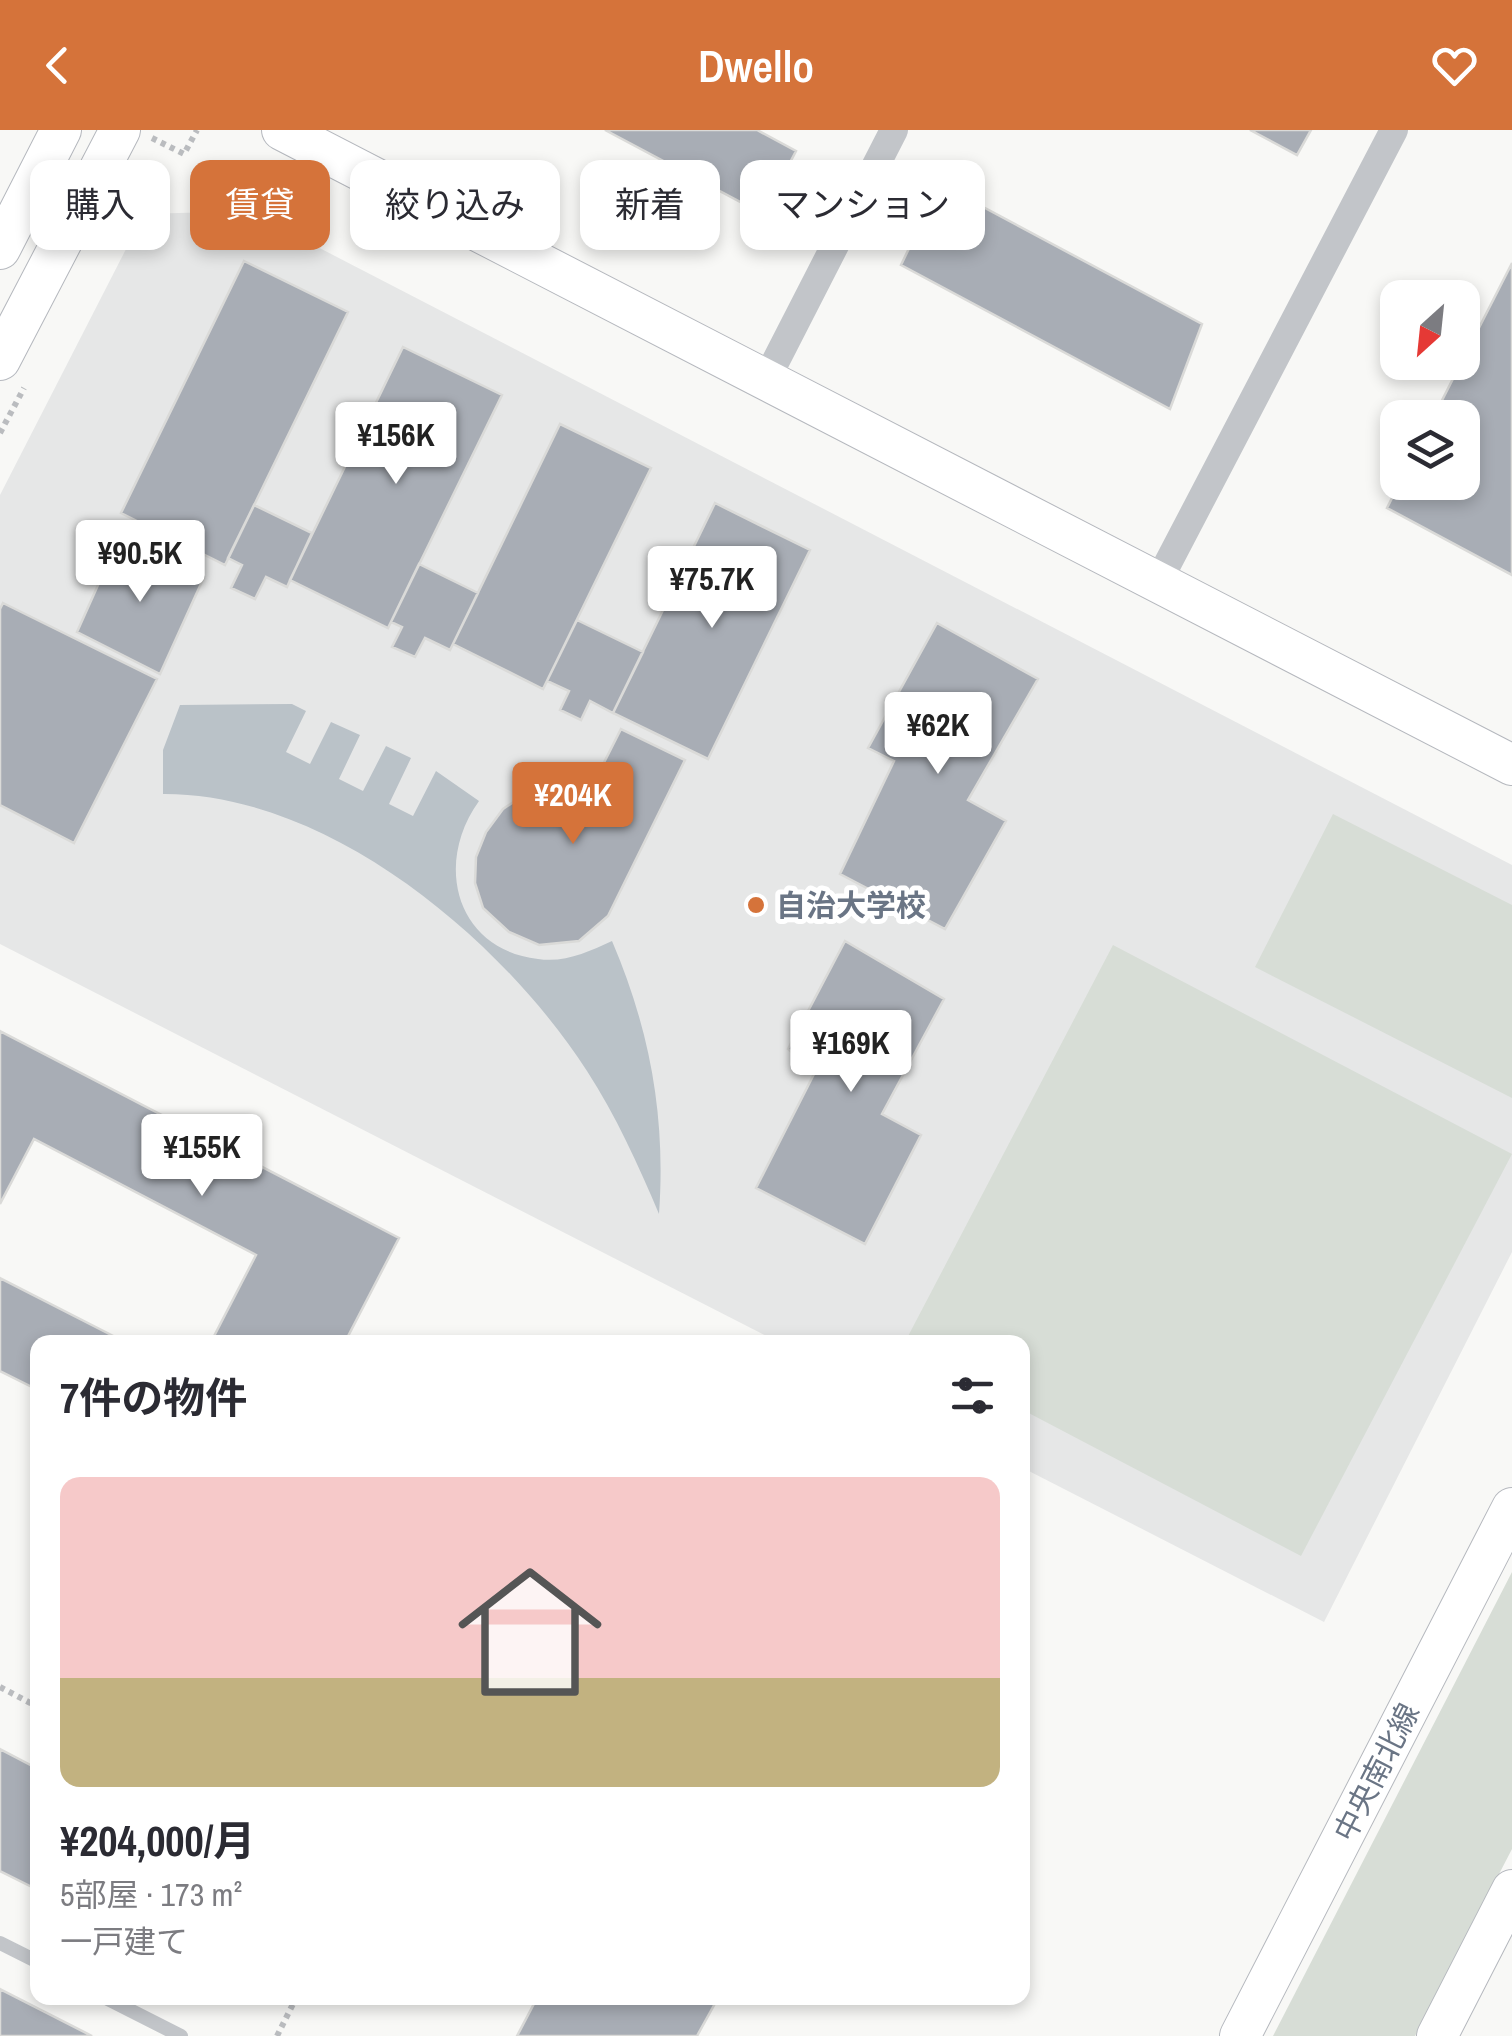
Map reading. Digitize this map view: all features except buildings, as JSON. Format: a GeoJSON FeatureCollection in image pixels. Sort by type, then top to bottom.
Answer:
{"type":"FeatureCollection","features":[{"type":"Feature","properties":{"kind":"street"},"geometry":{"type":"LineString","coordinates":[[0,249],[62,130]]}},
{"type":"Feature","properties":{"kind":"street"},"geometry":{"type":"LineString","coordinates":[[282,130],[1512,765]]}},
{"type":"Feature","properties":{"kind":"street"},"geometry":{"type":"LineString","coordinates":[[766,380],[894,130]]}},
{"type":"Feature","properties":{"kind":"street"},"geometry":{"type":"LineString","coordinates":[[1158,582],[1394,130]]}},
{"type":"Feature","properties":{"kind":"street"},"geometry":{"type":"LineString","coordinates":[[0,360],[132,132]]}},
{"type":"Feature","properties":{"kind":"street","name":"中央南北線"},"geometry":{"type":"LineString","coordinates":[[1240,2036],[1512,1508]]}},
{"type":"Feature","properties":{"kind":"street"},"geometry":{"type":"LineString","coordinates":[[1437,2036],[1512,1890]]}},
{"type":"Feature","properties":{"kind":"lane"},"geometry":{"type":"LineString","coordinates":[[0,1943],[30,1958]]}},
{"type":"Feature","properties":{"kind":"lane"},"geometry":{"type":"LineString","coordinates":[[120,2005],[181,2036]]}},
{"type":"Feature","properties":{"kind":"path"},"geometry":{"type":"LineString","coordinates":[[132,132],[184,154],[197,130]]}},
{"type":"Feature","properties":{"kind":"path"},"geometry":{"type":"LineString","coordinates":[[0,1687],[30,1703]]}},
{"type":"Feature","properties":{"kind":"path"},"geometry":{"type":"LineString","coordinates":[[277,2036],[292,2005]]}},
{"type":"Feature","properties":{"kind":"shaded area","name":"自治大学校"},"geometry":{"type":"Polygon","coordinates":[[[170,213],[190,213],[190,250],[323,250],[1512,865],[1512,1252],[1324,1622],[1030,1472],[1030,1335],[764,1335],[0,944],[0,495],[126,250],[170,250],[170,213]]]}},
{"type":"Feature","properties":{"kind":"shaded area"},"geometry":{"type":"Polygon","coordinates":[[[292,704],[306,711],[286,752],[310,764],[331,722],[360,735],[339,779],[363,791],[386,746],[411,758],[389,804],[413,816],[436,771],[479,801],[465,825],[456,876],[471,921],[487,939],[510,952],[548,960],[576,956],[612,941],[636,1008],[652,1074],[660,1143],[659,1214],[608,1105],[587,1071],[508,971],[459,925],[405,882],[347,846],[287,818],[225,800],[163,794],[163,750],[180,705],[292,704]]]}},
{"type":"Feature","properties":{"kind":"shaded area"},"geometry":{"type":"Polygon","coordinates":[[[1333,814],[1512,905],[1512,1098],[1255,967],[1333,814]]]}},
{"type":"Feature","properties":{"kind":"shaded area"},"geometry":{"type":"Polygon","coordinates":[[[1113,945],[1512,1154],[1301,1556],[1030,1414],[1030,1335],[909,1335],[1113,945]]]}},
{"type":"Feature","properties":{"kind":"shaded area"},"geometry":{"type":"Polygon","coordinates":[[[1512,1572],[1512,1849],[1415,2036],[1273,2036],[1512,1572]]]}},
{"type":"Feature","properties":{"kind":"place","name":"自治大学校"},"geometry":{"type":"Point","coordinates":[756,905]}}]}
